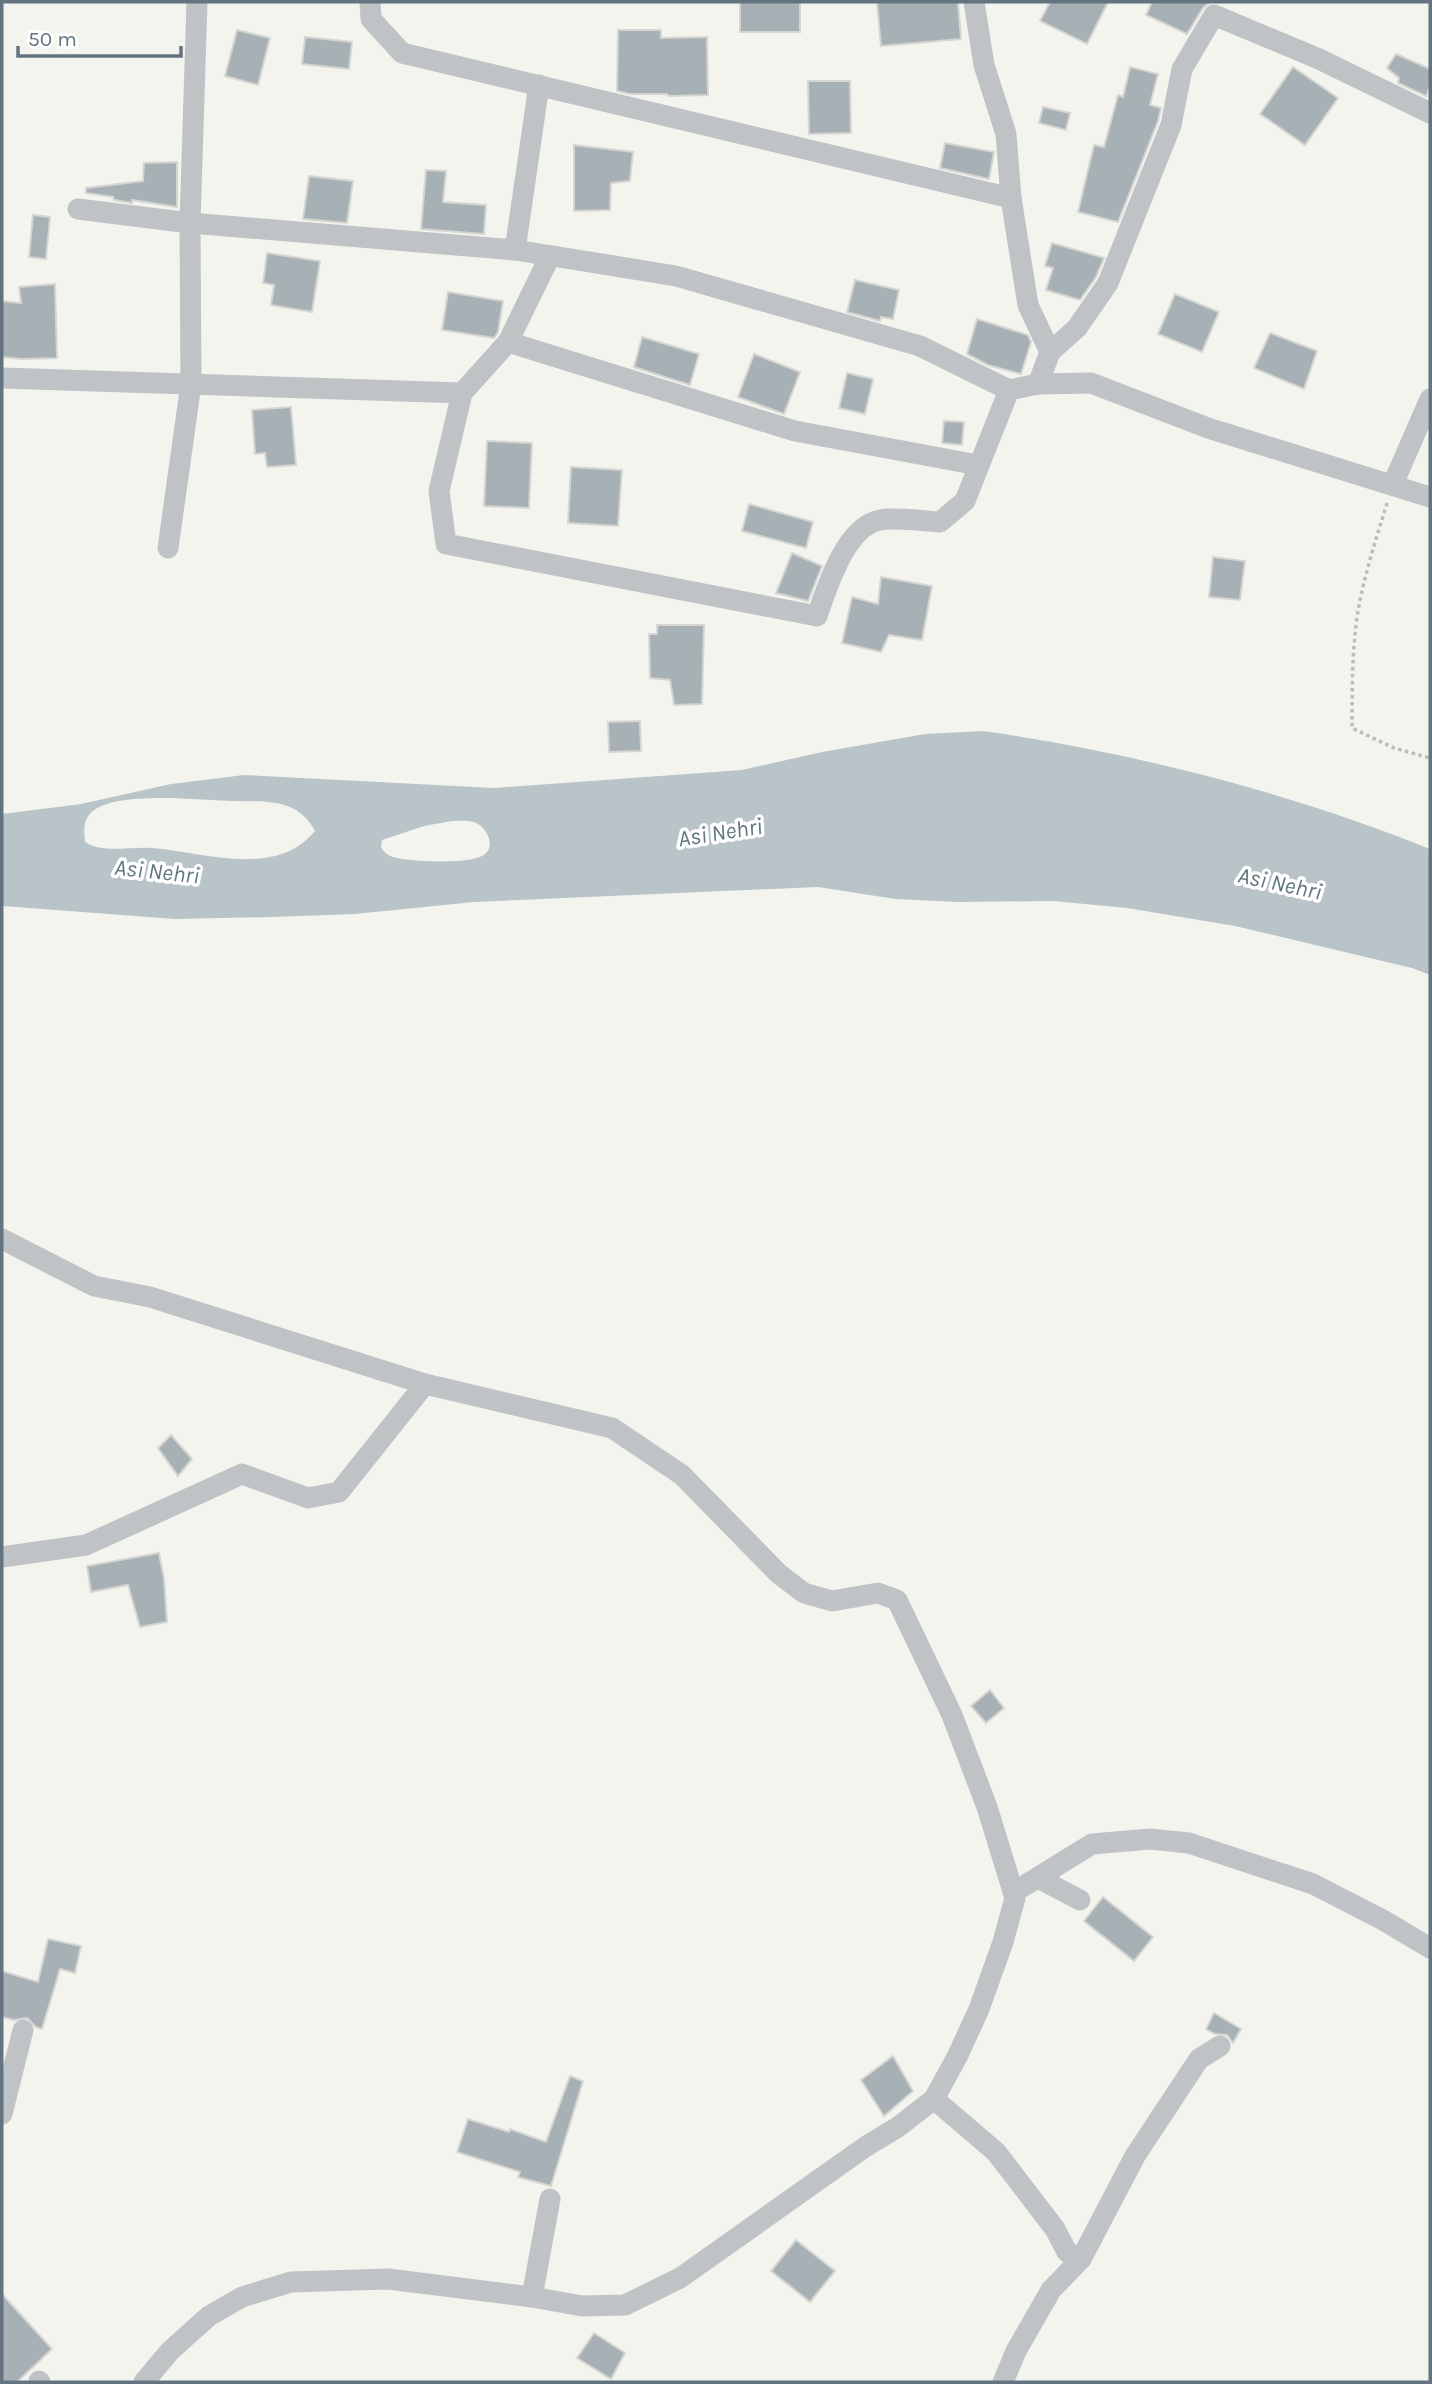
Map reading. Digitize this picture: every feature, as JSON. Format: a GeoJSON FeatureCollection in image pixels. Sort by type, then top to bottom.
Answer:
{"type":"FeatureCollection","features":[{"type":"Feature","properties":{"kind":"street"},"geometry":{"type":"LineString","coordinates":[[168,548],[191,384],[190,223],[197,2]]}},
{"type":"Feature","properties":{"kind":"street"},"geometry":{"type":"LineString","coordinates":[[370,2],[371,19],[402,53],[1011,198]]}},
{"type":"Feature","properties":{"kind":"street"},"geometry":{"type":"LineString","coordinates":[[974,2],[984,65],[1006,134],[1011,198],[1028,304],[1051,352]]}},
{"type":"Feature","properties":{"kind":"street"},"geometry":{"type":"LineString","coordinates":[[1038,384],[1051,352],[1077,328],[1108,283],[1171,125],[1182,69],[1214,15],[1229,12],[1319,60],[1430,113]]}},
{"type":"Feature","properties":{"kind":"street"},"geometry":{"type":"LineString","coordinates":[[515,250],[538,85]]}},
{"type":"Feature","properties":{"kind":"street"},"geometry":{"type":"LineString","coordinates":[[78,209],[190,223],[515,250],[676,276],[920,346],[1009,390],[1038,384],[1091,383],[1208,428],[1430,497]]}},
{"type":"Feature","properties":{"kind":"street"},"geometry":{"type":"LineString","coordinates":[[550,256],[508,342],[461,393],[439,491],[446,544],[817,617],[830,580],[858,530],[880,520],[940,522],[965,501],[1009,390]]}},
{"type":"Feature","properties":{"kind":"street"},"geometry":{"type":"LineString","coordinates":[[508,342],[795,431],[978,466]]}},
{"type":"Feature","properties":{"kind":"street"},"geometry":{"type":"LineString","coordinates":[[2,378],[461,393]]}},
{"type":"Feature","properties":{"kind":"street"},"geometry":{"type":"LineString","coordinates":[[1393,484],[1430,399]]}},
{"type":"Feature","properties":{"kind":"street"},"geometry":{"type":"LineString","coordinates":[[2,1239],[93,1286],[150,1297],[425,1384],[612,1428],[682,1475],[779,1574],[804,1592],[832,1601],[878,1593],[897,1600],[952,1715],[987,1807],[1015,1898],[1008,1927],[979,2009],[934,2099],[898,2127],[865,2147],[680,2278],[625,2305],[582,2306],[388,2279],[292,2282],[242,2297],[209,2316],[170,2351],[144,2382]]}},
{"type":"Feature","properties":{"kind":"street"},"geometry":{"type":"LineString","coordinates":[[2,1557],[86,1545],[242,1474],[308,1498],[339,1492],[425,1384]]}},
{"type":"Feature","properties":{"kind":"street"},"geometry":{"type":"LineString","coordinates":[[1014,1892],[1092,1844],[1150,1839],[1189,1843],[1313,1884],[1430,1948]]}},
{"type":"Feature","properties":{"kind":"street"},"geometry":{"type":"LineString","coordinates":[[1038,1878],[1080,1900]]}},
{"type":"Feature","properties":{"kind":"street"},"geometry":{"type":"LineString","coordinates":[[2,2113],[23,2029]]}},
{"type":"Feature","properties":{"kind":"street"},"geometry":{"type":"LineString","coordinates":[[1003,2382],[1016,2351],[1051,2290],[1082,2259],[1135,2156],[1199,2059],[1220,2046]]}},
{"type":"Feature","properties":{"kind":"street"},"geometry":{"type":"LineString","coordinates":[[934,2099],[996,2152],[1055,2229],[1067,2252],[1082,2259]]}},
{"type":"Feature","properties":{"kind":"street"},"geometry":{"type":"LineString","coordinates":[[532,2297],[550,2199]]}},
{"type":"Feature","properties":{"kind":"path"},"geometry":{"type":"LineString","coordinates":[[1393,484],[1373,550],[1356,623],[1352,728],[1394,748],[1430,758]]}},
{"type":"Feature","properties":{"kind":"water","name":"Asi Nehri"},"geometry":{"type":"Polygon","coordinates":[[[983,731],[1154,763],[1266,792],[1376,828],[1430,849],[1430,975],[1412,968],[1235,926],[1127,908],[1053,901],[958,902],[895,899],[818,887],[474,902],[355,914],[273,917],[175,919],[2,906],[2,814],[81,804],[171,784],[244,775],[494,788],[742,770],[822,752],[925,734],[983,731]],[[171,798],[127,800],[95,809],[86,821],[85,842],[108,849],[152,848],[216,857],[260,859],[299,846],[315,831],[299,812],[279,804],[171,798]],[[472,821],[424,826],[382,840],[381,847],[393,857],[425,861],[475,859],[487,852],[490,843],[483,828],[472,821]]]}},
{"type":"Feature","properties":{"kind":"building"},"geometry":{"type":"Polygon","coordinates":[[[740,2],[800,2],[800,32],[740,32],[740,2]]]}},
{"type":"Feature","properties":{"kind":"building"},"geometry":{"type":"Polygon","coordinates":[[[877,2],[958,2],[961,39],[881,46],[877,2]]]}},
{"type":"Feature","properties":{"kind":"building"},"geometry":{"type":"Polygon","coordinates":[[[1050,2],[1108,2],[1087,44],[1040,21],[1050,2]]]}},
{"type":"Feature","properties":{"kind":"building"},"geometry":{"type":"Polygon","coordinates":[[[1152,2],[1210,2],[1203,8],[1187,34],[1146,15],[1152,2]]]}},
{"type":"Feature","properties":{"kind":"building"},"geometry":{"type":"Polygon","coordinates":[[[237,30],[270,38],[258,85],[225,76],[237,30]]]}},
{"type":"Feature","properties":{"kind":"building"},"geometry":{"type":"Polygon","coordinates":[[[618,30],[661,30],[661,38],[707,37],[708,95],[668,96],[617,91],[618,30]]]}},
{"type":"Feature","properties":{"kind":"building"},"geometry":{"type":"Polygon","coordinates":[[[305,37],[352,42],[349,69],[302,64],[305,37]]]}},
{"type":"Feature","properties":{"kind":"building"},"geometry":{"type":"Polygon","coordinates":[[[1396,54],[1430,69],[1430,86],[1426,96],[1398,83],[1399,78],[1387,68],[1396,54]]]}},
{"type":"Feature","properties":{"kind":"building"},"geometry":{"type":"Polygon","coordinates":[[[1130,67],[1158,74],[1150,105],[1161,108],[1118,222],[1078,212],[1094,145],[1104,147],[1118,95],[1123,97],[1130,67]]]}},
{"type":"Feature","properties":{"kind":"building"},"geometry":{"type":"Polygon","coordinates":[[[1293,67],[1338,98],[1305,145],[1260,114],[1293,67]]]}},
{"type":"Feature","properties":{"kind":"building"},"geometry":{"type":"Polygon","coordinates":[[[808,81],[850,81],[851,133],[809,134],[808,81]]]}},
{"type":"Feature","properties":{"kind":"building"},"geometry":{"type":"Polygon","coordinates":[[[1043,107],[1070,113],[1066,130],[1039,123],[1043,107]]]}},
{"type":"Feature","properties":{"kind":"building"},"geometry":{"type":"Polygon","coordinates":[[[945,143],[994,152],[989,179],[940,168],[945,143]]]}},
{"type":"Feature","properties":{"kind":"building"},"geometry":{"type":"Polygon","coordinates":[[[574,145],[633,152],[630,181],[611,183],[610,210],[574,211],[574,145]]]}},
{"type":"Feature","properties":{"kind":"building"},"geometry":{"type":"Polygon","coordinates":[[[177,162],[177,207],[132,200],[132,203],[86,193],[86,188],[143,181],[144,163],[177,162]]]}},
{"type":"Feature","properties":{"kind":"building"},"geometry":{"type":"Polygon","coordinates":[[[426,170],[446,171],[443,202],[486,205],[484,234],[421,229],[426,170]]]}},
{"type":"Feature","properties":{"kind":"building"},"geometry":{"type":"Polygon","coordinates":[[[309,176],[353,181],[347,223],[303,219],[309,176]]]}},
{"type":"Feature","properties":{"kind":"building"},"geometry":{"type":"Polygon","coordinates":[[[33,215],[50,217],[46,259],[29,257],[33,215]]]}},
{"type":"Feature","properties":{"kind":"building"},"geometry":{"type":"Polygon","coordinates":[[[1052,243],[1104,258],[1096,277],[1080,300],[1046,290],[1053,268],[1045,266],[1052,243]]]}},
{"type":"Feature","properties":{"kind":"building"},"geometry":{"type":"Polygon","coordinates":[[[267,253],[320,261],[312,312],[271,305],[274,285],[263,283],[267,253]]]}},
{"type":"Feature","properties":{"kind":"building"},"geometry":{"type":"Polygon","coordinates":[[[855,280],[899,290],[893,319],[881,317],[880,321],[847,312],[855,280]]]}},
{"type":"Feature","properties":{"kind":"building"},"geometry":{"type":"Polygon","coordinates":[[[55,284],[57,358],[2,357],[2,301],[21,303],[19,287],[55,284]]]}},
{"type":"Feature","properties":{"kind":"building"},"geometry":{"type":"Polygon","coordinates":[[[448,292],[503,301],[498,332],[494,338],[442,330],[448,292]]]}},
{"type":"Feature","properties":{"kind":"building"},"geometry":{"type":"Polygon","coordinates":[[[1175,294],[1219,312],[1202,352],[1158,334],[1175,294]]]}},
{"type":"Feature","properties":{"kind":"building"},"geometry":{"type":"Polygon","coordinates":[[[977,319],[1028,335],[1031,342],[1021,374],[988,365],[967,354],[977,319]]]}},
{"type":"Feature","properties":{"kind":"building"},"geometry":{"type":"Polygon","coordinates":[[[1270,333],[1317,351],[1304,389],[1254,368],[1270,333]]]}},
{"type":"Feature","properties":{"kind":"building"},"geometry":{"type":"Polygon","coordinates":[[[642,337],[699,354],[690,385],[634,367],[642,337]]]}},
{"type":"Feature","properties":{"kind":"building"},"geometry":{"type":"Polygon","coordinates":[[[754,354],[800,372],[784,414],[738,397],[754,354]]]}},
{"type":"Feature","properties":{"kind":"building"},"geometry":{"type":"Polygon","coordinates":[[[847,373],[873,379],[865,414],[839,408],[847,373]]]}},
{"type":"Feature","properties":{"kind":"building"},"geometry":{"type":"Polygon","coordinates":[[[291,407],[296,465],[267,467],[265,453],[255,454],[252,410],[291,407]]]}},
{"type":"Feature","properties":{"kind":"building"},"geometry":{"type":"Polygon","coordinates":[[[944,421],[964,422],[962,445],[942,443],[944,421]]]}},
{"type":"Feature","properties":{"kind":"building"},"geometry":{"type":"Polygon","coordinates":[[[487,441],[532,443],[529,508],[484,506],[487,441]]]}},
{"type":"Feature","properties":{"kind":"building"},"geometry":{"type":"Polygon","coordinates":[[[571,467],[622,470],[618,526],[568,523],[571,467]]]}},
{"type":"Feature","properties":{"kind":"building"},"geometry":{"type":"Polygon","coordinates":[[[749,504],[813,522],[806,548],[742,531],[749,504]]]}},
{"type":"Feature","properties":{"kind":"building"},"geometry":{"type":"Polygon","coordinates":[[[792,553],[822,566],[808,601],[776,593],[792,553]]]}},
{"type":"Feature","properties":{"kind":"building"},"geometry":{"type":"Polygon","coordinates":[[[1213,557],[1245,561],[1240,600],[1209,597],[1213,557]]]}},
{"type":"Feature","properties":{"kind":"building"},"geometry":{"type":"Polygon","coordinates":[[[881,577],[932,586],[922,640],[889,635],[881,652],[842,643],[852,597],[878,604],[881,577]]]}},
{"type":"Feature","properties":{"kind":"building"},"geometry":{"type":"Polygon","coordinates":[[[657,625],[704,625],[702,704],[674,705],[670,680],[650,678],[649,634],[657,634],[657,625]]]}},
{"type":"Feature","properties":{"kind":"building"},"geometry":{"type":"Polygon","coordinates":[[[640,721],[641,751],[609,752],[608,722],[640,721]]]}},
{"type":"Feature","properties":{"kind":"building"},"geometry":{"type":"Polygon","coordinates":[[[171,1435],[192,1459],[178,1476],[158,1448],[171,1435]]]}},
{"type":"Feature","properties":{"kind":"building"},"geometry":{"type":"Polygon","coordinates":[[[159,1553],[167,1622],[140,1627],[128,1585],[91,1592],[87,1566],[159,1553]]]}},
{"type":"Feature","properties":{"kind":"building"},"geometry":{"type":"Polygon","coordinates":[[[990,1690],[1004,1708],[986,1723],[971,1706],[990,1690]]]}},
{"type":"Feature","properties":{"kind":"building"},"geometry":{"type":"Polygon","coordinates":[[[1103,1897],[1153,1937],[1134,1961],[1084,1921],[1103,1897]]]}},
{"type":"Feature","properties":{"kind":"building"},"geometry":{"type":"Polygon","coordinates":[[[48,1939],[81,1946],[75,1973],[60,1969],[42,2029],[27,2018],[14,2020],[2,2017],[2,1971],[38,1982],[48,1939]]]}},
{"type":"Feature","properties":{"kind":"building"},"geometry":{"type":"Polygon","coordinates":[[[1214,2013],[1241,2029],[1233,2043],[1227,2035],[1215,2034],[1206,2029],[1214,2013]]]}},
{"type":"Feature","properties":{"kind":"building"},"geometry":{"type":"Polygon","coordinates":[[[893,2056],[913,2091],[884,2116],[861,2080],[893,2056]]]}},
{"type":"Feature","properties":{"kind":"building"},"geometry":{"type":"Polygon","coordinates":[[[570,2076],[583,2081],[551,2186],[518,2177],[520,2172],[457,2152],[468,2119],[509,2132],[510,2129],[546,2142],[570,2076]]]}},
{"type":"Feature","properties":{"kind":"building"},"geometry":{"type":"Polygon","coordinates":[[[796,2240],[835,2271],[810,2302],[771,2271],[796,2240]]]}},
{"type":"Feature","properties":{"kind":"building"},"geometry":{"type":"Polygon","coordinates":[[[2,2294],[52,2349],[17,2382],[2,2382],[2,2294]]]}},
{"type":"Feature","properties":{"kind":"building"},"geometry":{"type":"Polygon","coordinates":[[[594,2333],[625,2353],[611,2379],[577,2358],[594,2333]]]}}]}
